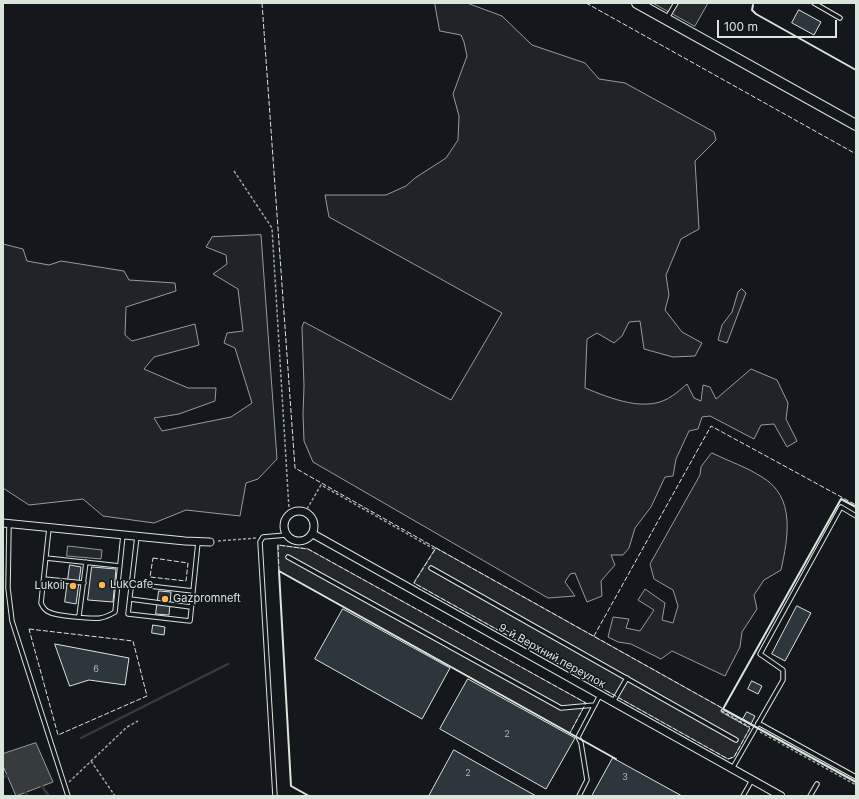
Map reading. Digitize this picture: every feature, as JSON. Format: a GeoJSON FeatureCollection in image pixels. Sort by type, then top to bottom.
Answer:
{"type":"FeatureCollection","features":[{"type":"Feature","properties":{"kind":"street"},"geometry":{"type":"LineString","coordinates":[[638,3],[856,125]]}},
{"type":"Feature","properties":{"kind":"street"},"geometry":{"type":"LineString","coordinates":[[299,511],[305,512],[311,516],[314,521],[313,534],[303,542],[290,539],[286,534],[284,522],[287,516],[299,511]]}},
{"type":"Feature","properties":{"kind":"street"},"geometry":{"type":"LineString","coordinates":[[6,524],[210,542]]}},
{"type":"Feature","properties":{"kind":"street","name":"9-й Верхний переулок"},"geometry":{"type":"LineString","coordinates":[[313,534],[781,796]]}},
{"type":"Feature","properties":{"kind":"lane"},"geometry":{"type":"LineString","coordinates":[[667,19],[676,3]]}},
{"type":"Feature","properties":{"kind":"lane"},"geometry":{"type":"LineString","coordinates":[[814,3],[840,18]]}},
{"type":"Feature","properties":{"kind":"lane"},"geometry":{"type":"LineString","coordinates":[[732,769],[784,675],[783,670],[778,665],[760,654],[840,507],[856,516]]}},
{"type":"Feature","properties":{"kind":"lane"},"geometry":{"type":"LineString","coordinates":[[6,524],[8,588],[12,620],[68,796]]}},
{"type":"Feature","properties":{"kind":"lane"},"geometry":{"type":"LineString","coordinates":[[49,528],[41,603],[43,609],[49,613],[100,618],[109,616],[115,612],[123,535]]}},
{"type":"Feature","properties":{"kind":"lane"},"geometry":{"type":"LineString","coordinates":[[276,796],[260,538],[286,534]]}},
{"type":"Feature","properties":{"kind":"lane"},"geometry":{"type":"LineString","coordinates":[[137,536],[128,614],[190,621],[198,542]]}},
{"type":"Feature","properties":{"kind":"lane"},"geometry":{"type":"LineString","coordinates":[[288,556],[561,708],[595,705]]}},
{"type":"Feature","properties":{"kind":"lane"},"geometry":{"type":"LineString","coordinates":[[46,558],[120,566]]}},
{"type":"Feature","properties":{"kind":"lane"},"geometry":{"type":"LineString","coordinates":[[79,616],[86,562]]}},
{"type":"Feature","properties":{"kind":"lane"},"geometry":{"type":"LineString","coordinates":[[431,568],[736,740]]}},
{"type":"Feature","properties":{"kind":"lane"},"geometry":{"type":"LineString","coordinates":[[44,579],[84,583]]}},
{"type":"Feature","properties":{"kind":"lane"},"geometry":{"type":"LineString","coordinates":[[132,584],[193,591]]}},
{"type":"Feature","properties":{"kind":"lane"},"geometry":{"type":"LineString","coordinates":[[130,599],[191,607]]}},
{"type":"Feature","properties":{"kind":"lane"},"geometry":{"type":"LineString","coordinates":[[613,702],[627,678]]}},
{"type":"Feature","properties":{"kind":"lane"},"geometry":{"type":"LineString","coordinates":[[579,796],[587,780],[578,737],[600,695]]}},
{"type":"Feature","properties":{"kind":"lane"},"geometry":{"type":"LineString","coordinates":[[758,723],[856,777]]}},
{"type":"Feature","properties":{"kind":"lane"},"geometry":{"type":"LineString","coordinates":[[743,796],[752,780]]}},
{"type":"Feature","properties":{"kind":"lane"},"geometry":{"type":"LineString","coordinates":[[810,796],[817,784]]}},
{"type":"Feature","properties":{"kind":"path"},"geometry":{"type":"LineString","coordinates":[[234,171],[272,228],[289,509]]}},
{"type":"Feature","properties":{"kind":"path"},"geometry":{"type":"LineString","coordinates":[[307,509],[320,485],[434,549]]}},
{"type":"Feature","properties":{"kind":"path"},"geometry":{"type":"LineString","coordinates":[[210,542],[260,538]]}},
{"type":"Feature","properties":{"kind":"path"},"geometry":{"type":"LineString","coordinates":[[722,711],[856,785]]}},
{"type":"Feature","properties":{"kind":"path"},"geometry":{"type":"LineString","coordinates":[[65,786],[127,727],[138,720]]}},
{"type":"Feature","properties":{"kind":"path"},"geometry":{"type":"LineString","coordinates":[[91,761],[115,796]]}},
{"type":"Feature","properties":{"kind":"shaded area"},"geometry":{"type":"Polygon","coordinates":[[[435,3],[467,3],[502,16],[532,45],[585,63],[599,79],[625,83],[714,132],[716,140],[695,161],[699,229],[681,239],[666,275],[669,295],[665,310],[682,332],[702,343],[695,356],[673,357],[644,349],[640,321],[629,322],[622,336],[614,343],[597,333],[587,339],[585,388],[617,400],[640,404],[651,404],[672,396],[687,384],[694,398],[701,401],[703,385],[710,387],[716,399],[751,369],[777,380],[788,403],[786,419],[797,441],[787,447],[774,424],[761,425],[754,439],[710,416],[702,417],[698,429],[689,431],[676,459],[673,476],[665,477],[651,507],[635,528],[629,548],[623,555],[611,555],[615,565],[601,581],[602,596],[587,602],[575,573],[570,574],[565,582],[575,596],[548,598],[313,462],[304,441],[302,327],[304,322],[451,400],[502,313],[329,217],[325,195],[386,195],[406,186],[415,178],[446,158],[458,140],[459,116],[453,94],[467,56],[461,35],[440,31],[435,3]]]}},
{"type":"Feature","properties":{"kind":"shaded area"},"geometry":{"type":"Polygon","coordinates":[[[653,3],[708,3],[695,26],[653,3]]]}},
{"type":"Feature","properties":{"kind":"shaded area"},"geometry":{"type":"Polygon","coordinates":[[[261,235],[277,459],[258,479],[246,483],[240,516],[186,510],[154,523],[103,516],[83,499],[29,505],[3,488],[3,244],[23,249],[27,261],[49,265],[61,261],[124,271],[129,280],[175,283],[176,291],[126,307],[125,335],[132,341],[195,324],[199,345],[154,357],[144,369],[188,388],[216,388],[215,401],[179,414],[154,418],[162,431],[231,417],[252,403],[235,348],[224,343],[227,333],[243,331],[238,289],[213,274],[227,264],[226,255],[206,247],[212,237],[261,235]]]}},
{"type":"Feature","properties":{"kind":"shaded area"},"geometry":{"type":"Polygon","coordinates":[[[742,289],[746,293],[727,343],[718,340],[722,325],[732,312],[738,292],[742,289]]]}},
{"type":"Feature","properties":{"kind":"shaded area"},"geometry":{"type":"Polygon","coordinates":[[[712,453],[750,470],[773,485],[780,495],[785,507],[787,519],[786,545],[781,570],[764,580],[754,595],[757,609],[742,632],[740,647],[725,676],[672,651],[661,659],[631,644],[618,642],[608,637],[613,617],[629,619],[626,628],[640,631],[654,610],[638,600],[645,589],[665,603],[662,620],[673,623],[678,606],[673,590],[654,579],[650,564],[700,475],[701,467],[712,453]]]}},
{"type":"Feature","properties":{"kind":"shaded area"},"geometry":{"type":"Polygon","coordinates":[[[278,545],[308,549],[586,703],[570,733],[279,571],[278,545]]]}},
{"type":"Feature","properties":{"kind":"shaded area"},"geometry":{"type":"Polygon","coordinates":[[[68,546],[102,550],[101,559],[67,556],[68,546]]]}},
{"type":"Feature","properties":{"kind":"shaded area"},"geometry":{"type":"Polygon","coordinates":[[[436,548],[722,708],[721,712],[750,728],[734,757],[728,759],[414,583],[436,548]]]}},
{"type":"Feature","properties":{"kind":"shaded area"},"geometry":{"type":"Polygon","coordinates":[[[36,743],[53,782],[16,796],[3,766],[3,754],[36,743]]]}},
{"type":"Feature","properties":{"kind":"building"},"geometry":{"type":"Polygon","coordinates":[[[799,10],[821,22],[814,35],[792,23],[799,10]]]}},
{"type":"Feature","properties":{"kind":"building"},"geometry":{"type":"Polygon","coordinates":[[[70,565],[81,567],[76,604],[65,602],[70,565]]]}},
{"type":"Feature","properties":{"kind":"building"},"geometry":{"type":"Polygon","coordinates":[[[92,567],[116,569],[113,602],[88,600],[92,567]]]}},
{"type":"Feature","properties":{"kind":"building"},"geometry":{"type":"Polygon","coordinates":[[[159,591],[171,592],[169,615],[156,614],[159,591]]]}},
{"type":"Feature","properties":{"kind":"building"},"geometry":{"type":"Polygon","coordinates":[[[797,606],[811,613],[785,661],[772,654],[797,606]]]}},
{"type":"Feature","properties":{"kind":"building"},"geometry":{"type":"Polygon","coordinates":[[[343,609],[450,668],[422,719],[315,659],[343,609]]]}},
{"type":"Feature","properties":{"kind":"building"},"geometry":{"type":"Polygon","coordinates":[[[153,625],[165,627],[164,635],[152,633],[153,625]]]}},
{"type":"Feature","properties":{"kind":"building"},"geometry":{"type":"Polygon","coordinates":[[[55,644],[129,658],[125,685],[89,680],[70,686],[55,644]]]}},
{"type":"Feature","properties":{"kind":"building"},"geometry":{"type":"Polygon","coordinates":[[[468,679],[575,738],[546,789],[440,729],[468,679]]]}},
{"type":"Feature","properties":{"kind":"building"},"geometry":{"type":"Polygon","coordinates":[[[752,681],[762,686],[758,694],[748,689],[752,681]]]}},
{"type":"Feature","properties":{"kind":"building"},"geometry":{"type":"Polygon","coordinates":[[[747,712],[755,716],[751,724],[743,719],[747,712]]]}},
{"type":"Feature","properties":{"kind":"building"},"geometry":{"type":"Polygon","coordinates":[[[454,750],[536,796],[429,796],[454,750]]]}},
{"type":"Feature","properties":{"kind":"building"},"geometry":{"type":"Polygon","coordinates":[[[613,758],[682,796],[592,796],[613,758]]]}},
{"type":"Feature","properties":{"kind":"waterway"},"geometry":{"type":"LineString","coordinates":[[81,738],[228,664]]}},
{"type":"Feature","properties":{"kind":"waterway"},"geometry":{"type":"LineString","coordinates":[[3,777],[10,775]]}},
{"type":"Feature","properties":{"kind":"waterway"},"geometry":{"type":"LineString","coordinates":[[41,785],[49,796]]}},
{"type":"Feature","properties":{"kind":"waterway"},"geometry":{"type":"LineString","coordinates":[[25,790],[27,796]]}},
{"type":"Feature","properties":{"kind":"fence"},"geometry":{"type":"LineString","coordinates":[[262,3],[295,468],[436,548]]}},
{"type":"Feature","properties":{"kind":"fence"},"geometry":{"type":"LineString","coordinates":[[586,3],[856,154]]}},
{"type":"Feature","properties":{"kind":"fence"},"geometry":{"type":"LineString","coordinates":[[594,636],[711,426],[856,505]]}},
{"type":"Feature","properties":{"kind":"fence"},"geometry":{"type":"LineString","coordinates":[[279,571],[278,545],[308,549],[586,703],[570,733]]}},
{"type":"Feature","properties":{"kind":"fence"},"geometry":{"type":"LineString","coordinates":[[436,548],[722,708],[721,711],[750,728],[734,757],[728,759],[414,583],[436,548]]}},
{"type":"Feature","properties":{"kind":"fence"},"geometry":{"type":"LineString","coordinates":[[153,558],[188,563],[186,581],[150,577],[153,558]]}},
{"type":"Feature","properties":{"kind":"fence"},"geometry":{"type":"LineString","coordinates":[[29,629],[133,641],[147,696],[58,735],[29,629]]}},
{"type":"Feature","properties":{"kind":"wall"},"geometry":{"type":"LineString","coordinates":[[753,5],[752,10],[756,14],[856,70]]}},
{"type":"Feature","properties":{"kind":"wall"},"geometry":{"type":"LineString","coordinates":[[856,507],[841,499],[723,709],[856,782]]}},
{"type":"Feature","properties":{"kind":"wall"},"geometry":{"type":"LineString","coordinates":[[279,571],[616,759]]}},
{"type":"Feature","properties":{"kind":"wall"},"geometry":{"type":"LineString","coordinates":[[279,571],[291,786],[309,796]]}},
{"type":"Feature","properties":{"kind":"place","name":"LukCafe"},"geometry":{"type":"Point","coordinates":[102,585]}},
{"type":"Feature","properties":{"kind":"place","name":"Lukoil"},"geometry":{"type":"Point","coordinates":[73,586]}},
{"type":"Feature","properties":{"kind":"place","name":"Gazpromneft"},"geometry":{"type":"Point","coordinates":[165,599]}}]}
